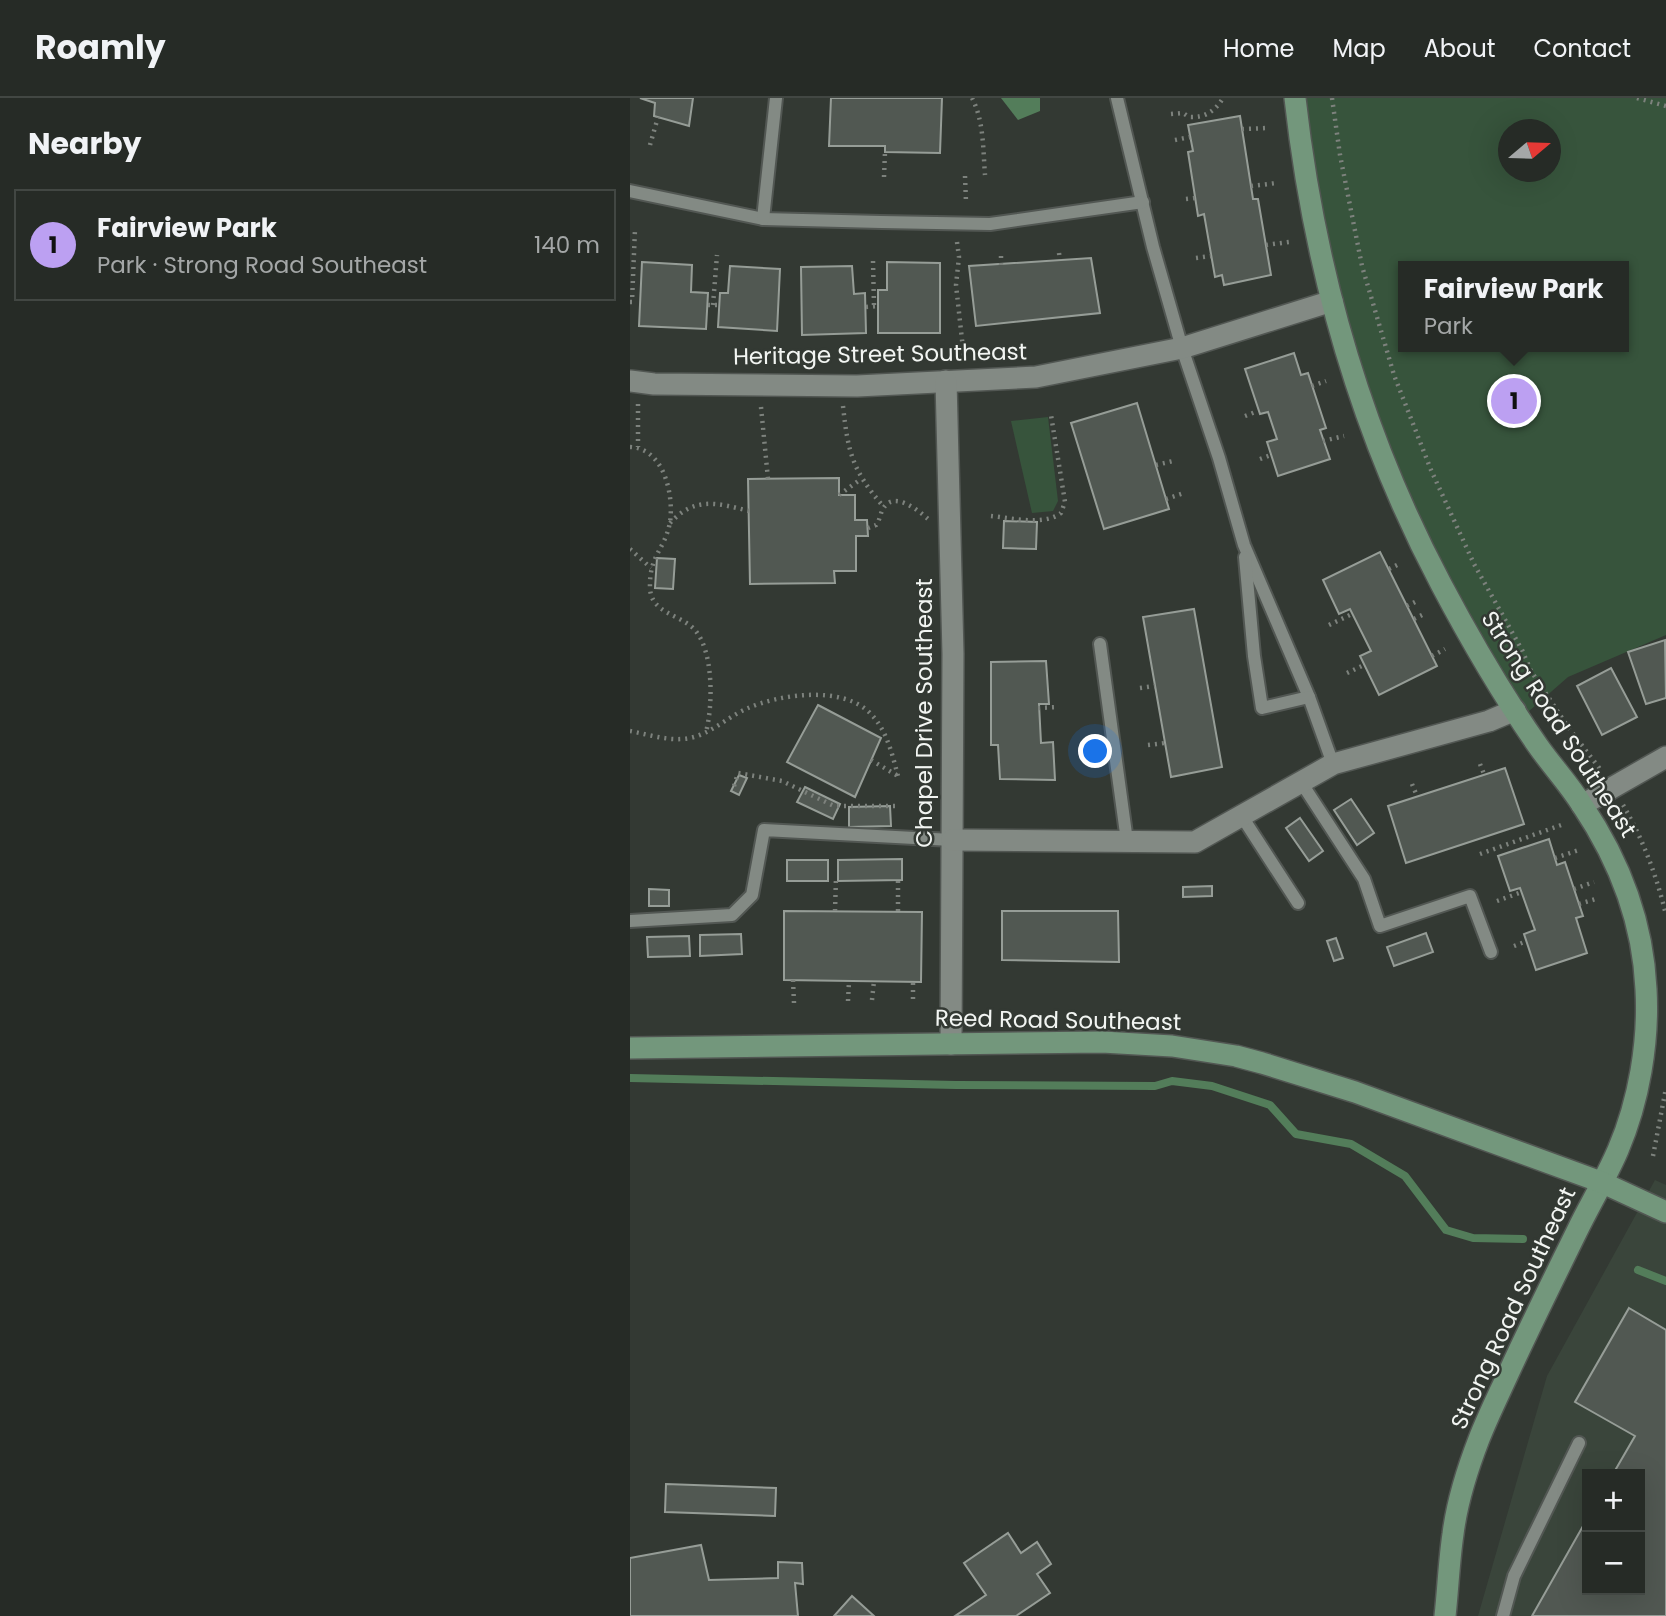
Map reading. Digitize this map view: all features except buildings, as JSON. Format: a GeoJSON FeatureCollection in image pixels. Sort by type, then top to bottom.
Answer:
{"type":"FeatureCollection","features":[{"type":"Feature","properties":{"kind":"street","name":"Strong Road Southeast"},"geometry":{"type":"LineString","coordinates":[[1295,98],[1307,186],[1332,301],[1370,425],[1413,527],[1467,632],[1515,710],[1582,804],[1612,855],[1637,924],[1646,989],[1643,1057],[1634,1100],[1618,1150],[1538,1311],[1466,1474],[1453,1530],[1445,1616]]}},
{"type":"Feature","properties":{"kind":"street","name":"Heritage Street Southeast"},"geometry":{"type":"LineString","coordinates":[[634,381],[841,385],[1036,377],[1182,348],[1332,301]]}},
{"type":"Feature","properties":{"kind":"street","name":"Chapel Drive Southeast"},"geometry":{"type":"LineString","coordinates":[[946,381],[953,654],[951,1044]]}},
{"type":"Feature","properties":{"kind":"street"},"geometry":{"type":"LineString","coordinates":[[952,839],[1195,842],[1333,764],[1489,721],[1515,710]]}},
{"type":"Feature","properties":{"kind":"street"},"geometry":{"type":"LineString","coordinates":[[1582,804],[1666,757]]}},
{"type":"Feature","properties":{"kind":"street","name":"Reed Road Southeast"},"geometry":{"type":"LineString","coordinates":[[630,1048],[1134,1043],[1236,1056],[1355,1092],[1601,1182],[1666,1212]]}},
{"type":"Feature","properties":{"kind":"lane"},"geometry":{"type":"LineString","coordinates":[[763,219],[775,98]]}},
{"type":"Feature","properties":{"kind":"lane"},"geometry":{"type":"LineString","coordinates":[[1117,98],[1182,348],[1219,458],[1244,545],[1309,697],[1333,764]]}},
{"type":"Feature","properties":{"kind":"lane"},"geometry":{"type":"LineString","coordinates":[[630,191],[763,219],[990,224],[1143,202]]}},
{"type":"Feature","properties":{"kind":"lane"},"geometry":{"type":"LineString","coordinates":[[1244,545],[1254,656],[1262,708],[1309,697]]}},
{"type":"Feature","properties":{"kind":"lane"},"geometry":{"type":"LineString","coordinates":[[1100,644],[1127,841]]}},
{"type":"Feature","properties":{"kind":"lane"},"geometry":{"type":"LineString","coordinates":[[1301,782],[1364,879],[1380,926],[1470,896],[1491,952]]}},
{"type":"Feature","properties":{"kind":"lane"},"geometry":{"type":"LineString","coordinates":[[1241,816],[1298,903]]}},
{"type":"Feature","properties":{"kind":"lane"},"geometry":{"type":"LineString","coordinates":[[630,921],[732,915],[752,895],[764,830],[952,839]]}},
{"type":"Feature","properties":{"kind":"lane"},"geometry":{"type":"LineString","coordinates":[[1503,1616],[1514,1576],[1579,1443]]}},
{"type":"Feature","properties":{"kind":"path"},"geometry":{"type":"LineString","coordinates":[[972,98],[981,127],[985,175]]}},
{"type":"Feature","properties":{"kind":"path"},"geometry":{"type":"LineString","coordinates":[[1171,114],[1204,116],[1213,111],[1223,98]]}},
{"type":"Feature","properties":{"kind":"path"},"geometry":{"type":"LineString","coordinates":[[1332,98],[1340,155],[1362,266],[1394,375],[1431,470],[1474,564],[1535,678],[1613,787],[1634,823],[1659,886],[1666,915]]}},
{"type":"Feature","properties":{"kind":"path"},"geometry":{"type":"LineString","coordinates":[[1637,98],[1666,106]]}},
{"type":"Feature","properties":{"kind":"path"},"geometry":{"type":"LineString","coordinates":[[650,145],[658,117]]}},
{"type":"Feature","properties":{"kind":"path"},"geometry":{"type":"LineString","coordinates":[[1242,129],[1268,128]]}},
{"type":"Feature","properties":{"kind":"path"},"geometry":{"type":"LineString","coordinates":[[1175,140],[1190,137]]}},
{"type":"Feature","properties":{"kind":"path"},"geometry":{"type":"LineString","coordinates":[[884,177],[885,152]]}},
{"type":"Feature","properties":{"kind":"path"},"geometry":{"type":"LineString","coordinates":[[965,176],[966,202]]}},
{"type":"Feature","properties":{"kind":"path"},"geometry":{"type":"LineString","coordinates":[[1251,186],[1277,183]]}},
{"type":"Feature","properties":{"kind":"path"},"geometry":{"type":"LineString","coordinates":[[1186,199],[1195,198]]}},
{"type":"Feature","properties":{"kind":"path"},"geometry":{"type":"LineString","coordinates":[[630,302],[635,229]]}},
{"type":"Feature","properties":{"kind":"path"},"geometry":{"type":"LineString","coordinates":[[955,232],[959,257],[956,285],[964,366]]}},
{"type":"Feature","properties":{"kind":"path"},"geometry":{"type":"LineString","coordinates":[[1266,245],[1289,242]]}},
{"type":"Feature","properties":{"kind":"path"},"geometry":{"type":"LineString","coordinates":[[1059,253],[1060,260]]}},
{"type":"Feature","properties":{"kind":"path"},"geometry":{"type":"LineString","coordinates":[[713,305],[717,255]]}},
{"type":"Feature","properties":{"kind":"path"},"geometry":{"type":"LineString","coordinates":[[1001,256],[1001,265]]}},
{"type":"Feature","properties":{"kind":"path"},"geometry":{"type":"LineString","coordinates":[[1196,258],[1211,256]]}},
{"type":"Feature","properties":{"kind":"path"},"geometry":{"type":"LineString","coordinates":[[866,307],[876,306],[873,261]]}},
{"type":"Feature","properties":{"kind":"path"},"geometry":{"type":"LineString","coordinates":[[634,381],[638,447]]}},
{"type":"Feature","properties":{"kind":"path"},"geometry":{"type":"LineString","coordinates":[[1312,386],[1326,381]]}},
{"type":"Feature","properties":{"kind":"path"},"geometry":{"type":"LineString","coordinates":[[758,385],[768,479]]}},
{"type":"Feature","properties":{"kind":"path"},"geometry":{"type":"LineString","coordinates":[[841,385],[851,454],[861,479],[883,506]]}},
{"type":"Feature","properties":{"kind":"path"},"geometry":{"type":"LineString","coordinates":[[1245,416],[1258,411]]}},
{"type":"Feature","properties":{"kind":"path"},"geometry":{"type":"LineString","coordinates":[[991,516],[1051,519],[1061,513],[1065,502],[1051,415]]}},
{"type":"Feature","properties":{"kind":"path"},"geometry":{"type":"LineString","coordinates":[[1323,441],[1344,436]]}},
{"type":"Feature","properties":{"kind":"path"},"geometry":{"type":"LineString","coordinates":[[630,447],[638,447],[650,453],[660,465],[667,484],[671,507],[670,523],[664,541],[653,559],[651,593],[654,603],[695,630],[704,644],[710,699],[710,718],[706,732]]}},
{"type":"Feature","properties":{"kind":"path"},"geometry":{"type":"LineString","coordinates":[[1260,459],[1271,455]]}},
{"type":"Feature","properties":{"kind":"path"},"geometry":{"type":"LineString","coordinates":[[1156,465],[1173,461]]}},
{"type":"Feature","properties":{"kind":"path"},"geometry":{"type":"LineString","coordinates":[[839,495],[861,479]]}},
{"type":"Feature","properties":{"kind":"path"},"geometry":{"type":"LineString","coordinates":[[1166,499],[1184,493]]}},
{"type":"Feature","properties":{"kind":"path"},"geometry":{"type":"LineString","coordinates":[[670,523],[701,504],[715,502],[749,511]]}},
{"type":"Feature","properties":{"kind":"path"},"geometry":{"type":"LineString","coordinates":[[868,528],[876,525],[883,506],[901,502],[915,508],[931,521],[949,543]]}},
{"type":"Feature","properties":{"kind":"path"},"geometry":{"type":"LineString","coordinates":[[630,549],[651,568]]}},
{"type":"Feature","properties":{"kind":"path"},"geometry":{"type":"LineString","coordinates":[[1389,569],[1399,564]]}},
{"type":"Feature","properties":{"kind":"path"},"geometry":{"type":"LineString","coordinates":[[1407,606],[1419,600]]}},
{"type":"Feature","properties":{"kind":"path"},"geometry":{"type":"LineString","coordinates":[[1414,619],[1426,613]]}},
{"type":"Feature","properties":{"kind":"path"},"geometry":{"type":"LineString","coordinates":[[1329,625],[1352,614]]}},
{"type":"Feature","properties":{"kind":"path"},"geometry":{"type":"LineString","coordinates":[[1432,656],[1445,649]]}},
{"type":"Feature","properties":{"kind":"path"},"geometry":{"type":"LineString","coordinates":[[1347,673],[1364,665]]}},
{"type":"Feature","properties":{"kind":"path"},"geometry":{"type":"LineString","coordinates":[[1140,688],[1155,686]]}},
{"type":"Feature","properties":{"kind":"path"},"geometry":{"type":"LineString","coordinates":[[630,731],[676,740],[706,732],[746,709],[782,698],[823,693],[848,700],[869,712],[886,736],[898,776],[871,760]]}},
{"type":"Feature","properties":{"kind":"path"},"geometry":{"type":"LineString","coordinates":[[1038,708],[1059,708]]}},
{"type":"Feature","properties":{"kind":"path"},"geometry":{"type":"LineString","coordinates":[[1148,746],[1165,744]]}},
{"type":"Feature","properties":{"kind":"path"},"geometry":{"type":"LineString","coordinates":[[1480,764],[1484,774]]}},
{"type":"Feature","properties":{"kind":"path"},"geometry":{"type":"LineString","coordinates":[[734,786],[738,773],[782,781],[834,806],[898,806]]}},
{"type":"Feature","properties":{"kind":"path"},"geometry":{"type":"LineString","coordinates":[[1412,785],[1416,796]]}},
{"type":"Feature","properties":{"kind":"path"},"geometry":{"type":"LineString","coordinates":[[1480,853],[1564,824]]}},
{"type":"Feature","properties":{"kind":"path"},"geometry":{"type":"LineString","coordinates":[[1555,858],[1579,850]]}},
{"type":"Feature","properties":{"kind":"path"},"geometry":{"type":"LineString","coordinates":[[835,911],[836,878]]}},
{"type":"Feature","properties":{"kind":"path"},"geometry":{"type":"LineString","coordinates":[[898,879],[898,911]]}},
{"type":"Feature","properties":{"kind":"path"},"geometry":{"type":"LineString","coordinates":[[1574,889],[1594,882]]}},
{"type":"Feature","properties":{"kind":"path"},"geometry":{"type":"LineString","coordinates":[[1497,901],[1522,892]]}},
{"type":"Feature","properties":{"kind":"path"},"geometry":{"type":"LineString","coordinates":[[1579,904],[1599,898]]}},
{"type":"Feature","properties":{"kind":"path"},"geometry":{"type":"LineString","coordinates":[[1514,946],[1527,942]]}},
{"type":"Feature","properties":{"kind":"path"},"geometry":{"type":"LineString","coordinates":[[793,980],[794,1003]]}},
{"type":"Feature","properties":{"kind":"path"},"geometry":{"type":"LineString","coordinates":[[848,1001],[849,981]]}},
{"type":"Feature","properties":{"kind":"path"},"geometry":{"type":"LineString","coordinates":[[872,1000],[874,981]]}},
{"type":"Feature","properties":{"kind":"path"},"geometry":{"type":"LineString","coordinates":[[913,982],[913,999]]}},
{"type":"Feature","properties":{"kind":"path"},"geometry":{"type":"LineString","coordinates":[[1653,1156],[1654,1139],[1666,1088]]}},
{"type":"Feature","properties":{"kind":"shaded area"},"geometry":{"type":"Polygon","coordinates":[[[1001,98],[1040,98],[1040,111],[1018,120],[1001,98]]]}},
{"type":"Feature","properties":{"kind":"shaded area"},"geometry":{"type":"Polygon","coordinates":[[[1295,98],[1666,98],[1666,635],[1568,677],[1520,719],[1370,425],[1295,98]]]}},
{"type":"Feature","properties":{"kind":"shaded area"},"geometry":{"type":"Polygon","coordinates":[[[1048,417],[1058,501],[1053,511],[1032,513],[1011,421],[1048,417]]]}},
{"type":"Feature","properties":{"kind":"shaded area"},"geometry":{"type":"Polygon","coordinates":[[[1655,1180],[1666,1185],[1666,1616],[1478,1616],[1547,1376],[1655,1180]]]}},
{"type":"Feature","properties":{"kind":"waterway"},"geometry":{"type":"LineString","coordinates":[[630,1078],[956,1085],[1155,1086],[1172,1081],[1212,1086],[1270,1105],[1296,1134],[1351,1144],[1405,1176],[1446,1230],[1473,1238],[1523,1239]]}},
{"type":"Feature","properties":{"kind":"waterway"},"geometry":{"type":"LineString","coordinates":[[1638,1270],[1666,1281]]}},
{"type":"Feature","properties":{"kind":"place","name":"Fairview Park"},"geometry":{"type":"Point","coordinates":[1514,401]}}]}
